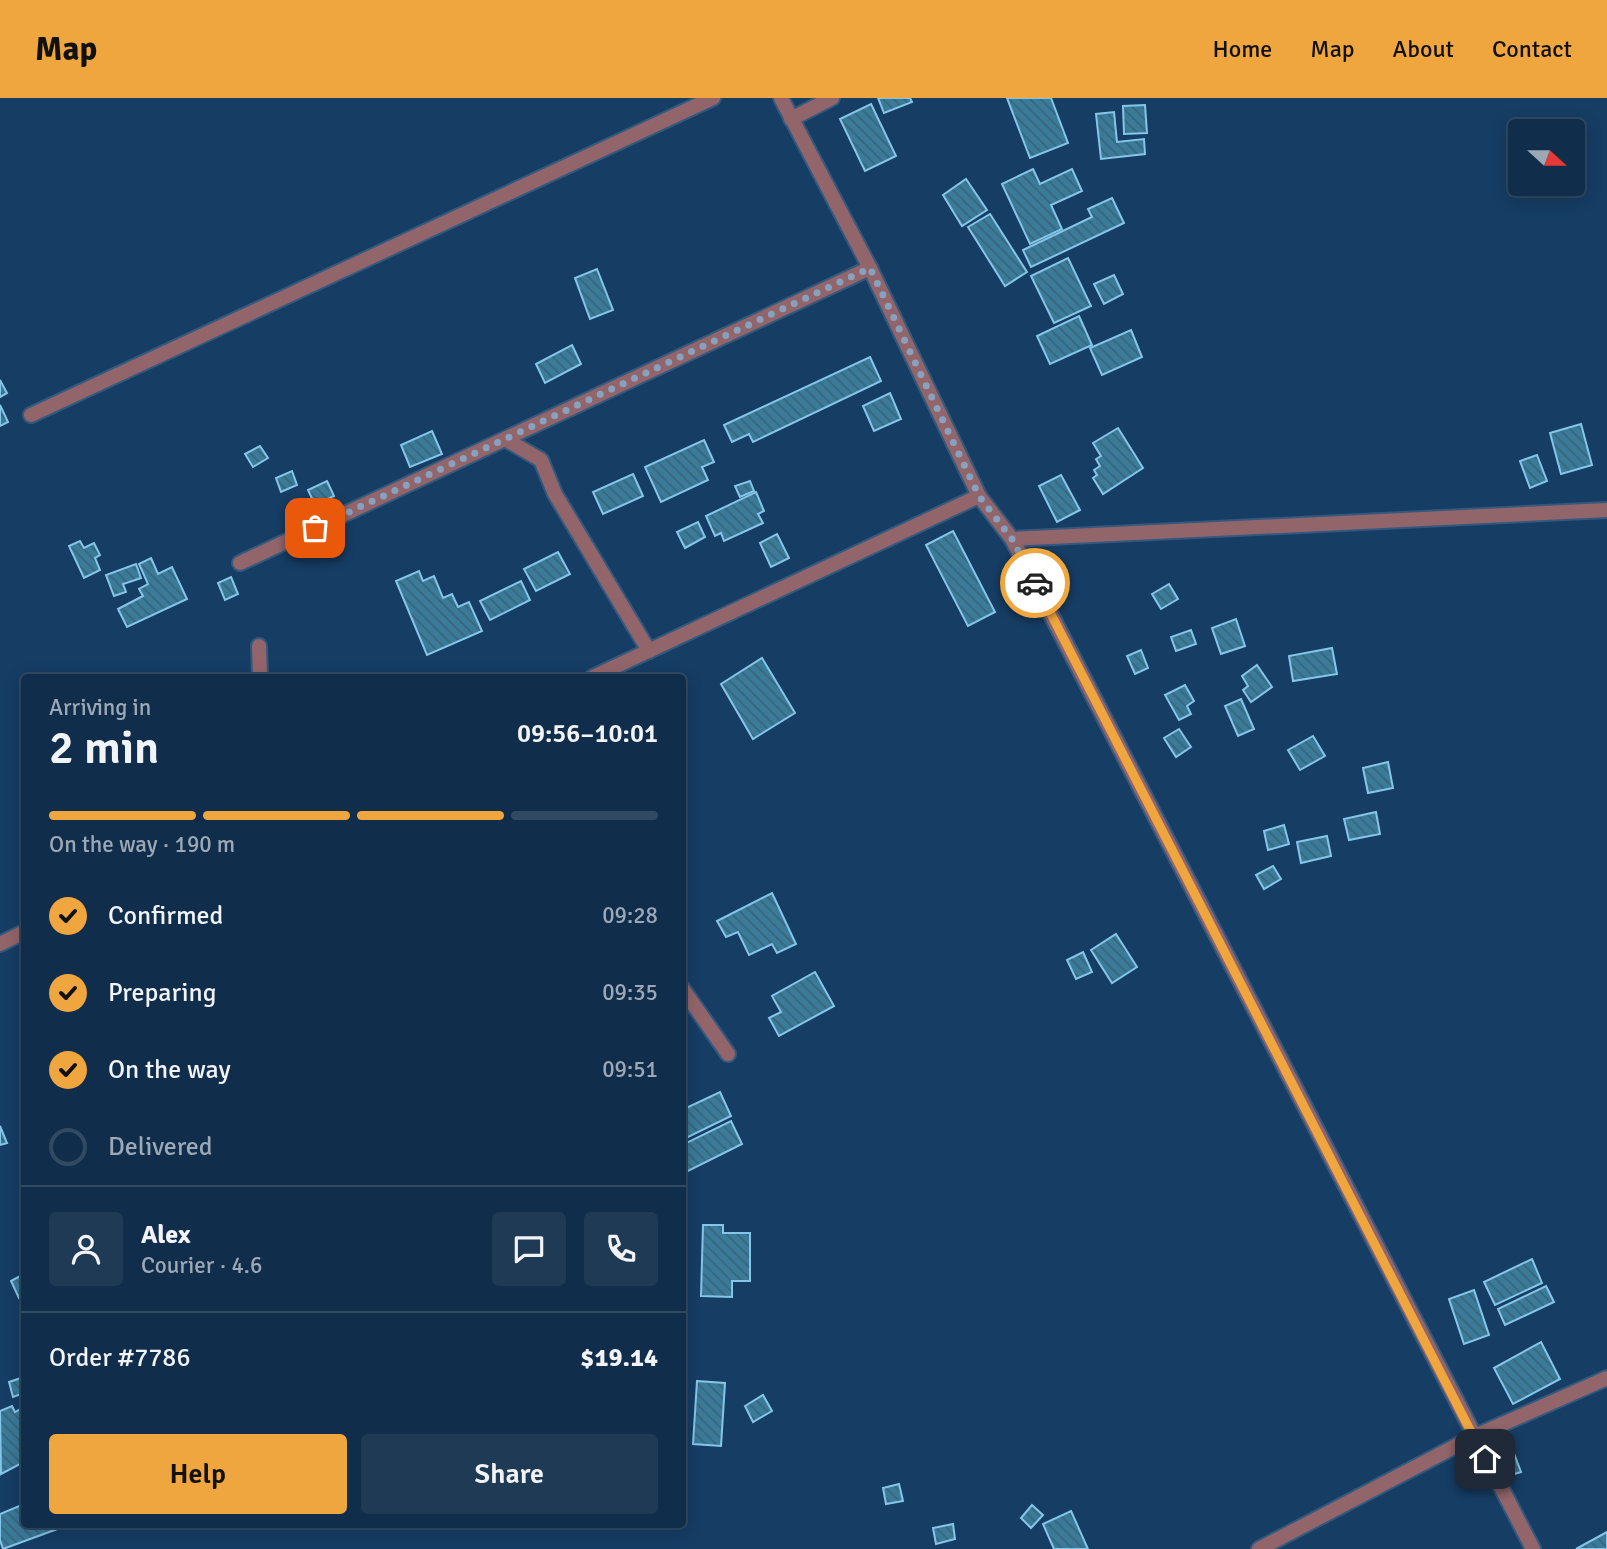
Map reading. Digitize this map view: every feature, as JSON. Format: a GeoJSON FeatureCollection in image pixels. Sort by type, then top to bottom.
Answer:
{"type":"FeatureCollection","features":[{"type":"Feature","properties":{"kind":"street"},"geometry":{"type":"LineString","coordinates":[[31,415],[713,98]]}},
{"type":"Feature","properties":{"kind":"street"},"geometry":{"type":"LineString","coordinates":[[781,98],[870,268],[979,496],[1012,539],[1533,1549]]}},
{"type":"Feature","properties":{"kind":"street"},"geometry":{"type":"LineString","coordinates":[[791,119],[832,98]]}},
{"type":"Feature","properties":{"kind":"street"},"geometry":{"type":"LineString","coordinates":[[240,564],[870,268]]}},
{"type":"Feature","properties":{"kind":"street"},"geometry":{"type":"LineString","coordinates":[[507,440],[541,460],[555,494],[649,651]]}},
{"type":"Feature","properties":{"kind":"street"},"geometry":{"type":"LineString","coordinates":[[599,674],[979,496]]}},
{"type":"Feature","properties":{"kind":"street"},"geometry":{"type":"LineString","coordinates":[[1012,539],[1607,510]]}},
{"type":"Feature","properties":{"kind":"street"},"geometry":{"type":"LineString","coordinates":[[259,646],[260,674]]}},
{"type":"Feature","properties":{"kind":"street"},"geometry":{"type":"LineString","coordinates":[[0,944],[21,934]]}},
{"type":"Feature","properties":{"kind":"street"},"geometry":{"type":"LineString","coordinates":[[686,994],[728,1054]]}},
{"type":"Feature","properties":{"kind":"street"},"geometry":{"type":"LineString","coordinates":[[1259,1549],[1474,1437],[1607,1378]]}},
{"type":"Feature","properties":{"kind":"building"},"geometry":{"type":"Polygon","coordinates":[[[878,98],[910,98],[912,102],[884,113],[878,98]]]}},
{"type":"Feature","properties":{"kind":"building"},"geometry":{"type":"Polygon","coordinates":[[[1007,98],[1051,98],[1068,143],[1030,158],[1007,98]]]}},
{"type":"Feature","properties":{"kind":"building"},"geometry":{"type":"Polygon","coordinates":[[[871,104],[896,156],[865,171],[840,119],[871,104]]]}},
{"type":"Feature","properties":{"kind":"building"},"geometry":{"type":"Polygon","coordinates":[[[1145,105],[1147,133],[1124,134],[1123,106],[1145,105]]]}},
{"type":"Feature","properties":{"kind":"building"},"geometry":{"type":"Polygon","coordinates":[[[1114,112],[1117,142],[1144,139],[1145,154],[1101,159],[1096,114],[1114,112]]]}},
{"type":"Feature","properties":{"kind":"building"},"geometry":{"type":"Polygon","coordinates":[[[1033,169],[1040,184],[1072,169],[1082,191],[1051,205],[1062,229],[1030,244],[1002,184],[1033,169]]]}},
{"type":"Feature","properties":{"kind":"building"},"geometry":{"type":"Polygon","coordinates":[[[966,179],[987,210],[962,226],[943,195],[966,179]]]}},
{"type":"Feature","properties":{"kind":"building"},"geometry":{"type":"Polygon","coordinates":[[[1112,198],[1124,223],[1031,267],[1023,250],[1092,217],[1088,209],[1112,198]]]}},
{"type":"Feature","properties":{"kind":"building"},"geometry":{"type":"Polygon","coordinates":[[[990,214],[1027,272],[1005,286],[968,227],[990,214]]]}},
{"type":"Feature","properties":{"kind":"building"},"geometry":{"type":"Polygon","coordinates":[[[1068,258],[1091,306],[1054,323],[1031,276],[1068,258]]]}},
{"type":"Feature","properties":{"kind":"building"},"geometry":{"type":"Polygon","coordinates":[[[597,269],[613,310],[590,319],[575,278],[597,269]]]}},
{"type":"Feature","properties":{"kind":"building"},"geometry":{"type":"Polygon","coordinates":[[[1114,275],[1123,294],[1104,304],[1094,284],[1114,275]]]}},
{"type":"Feature","properties":{"kind":"building"},"geometry":{"type":"Polygon","coordinates":[[[1079,316],[1092,345],[1050,364],[1037,336],[1079,316]]]}},
{"type":"Feature","properties":{"kind":"building"},"geometry":{"type":"Polygon","coordinates":[[[1131,330],[1142,357],[1102,375],[1090,348],[1131,330]]]}},
{"type":"Feature","properties":{"kind":"building"},"geometry":{"type":"Polygon","coordinates":[[[572,345],[581,364],[545,383],[536,364],[572,345]]]}},
{"type":"Feature","properties":{"kind":"building"},"geometry":{"type":"Polygon","coordinates":[[[870,357],[881,381],[753,442],[749,434],[732,442],[724,425],[870,357]]]}},
{"type":"Feature","properties":{"kind":"building"},"geometry":{"type":"Polygon","coordinates":[[[0,380],[7,393],[0,397],[0,380]]]}},
{"type":"Feature","properties":{"kind":"building"},"geometry":{"type":"Polygon","coordinates":[[[890,393],[901,419],[874,431],[863,406],[890,393]]]}},
{"type":"Feature","properties":{"kind":"building"},"geometry":{"type":"Polygon","coordinates":[[[0,405],[8,422],[0,426],[0,405]]]}},
{"type":"Feature","properties":{"kind":"building"},"geometry":{"type":"Polygon","coordinates":[[[1581,424],[1592,465],[1561,474],[1550,433],[1581,424]]]}},
{"type":"Feature","properties":{"kind":"building"},"geometry":{"type":"Polygon","coordinates":[[[1118,428],[1143,468],[1103,494],[1093,478],[1097,475],[1094,470],[1100,466],[1096,459],[1101,456],[1093,443],[1118,428]]]}},
{"type":"Feature","properties":{"kind":"building"},"geometry":{"type":"Polygon","coordinates":[[[432,431],[442,454],[410,467],[401,445],[432,431]]]}},
{"type":"Feature","properties":{"kind":"building"},"geometry":{"type":"Polygon","coordinates":[[[704,440],[714,462],[702,467],[708,480],[661,502],[645,467],[704,440]]]}},
{"type":"Feature","properties":{"kind":"building"},"geometry":{"type":"Polygon","coordinates":[[[260,446],[268,458],[253,467],[245,454],[260,446]]]}},
{"type":"Feature","properties":{"kind":"building"},"geometry":{"type":"Polygon","coordinates":[[[1537,455],[1547,481],[1530,488],[1520,461],[1537,455]]]}},
{"type":"Feature","properties":{"kind":"building"},"geometry":{"type":"Polygon","coordinates":[[[292,471],[297,485],[281,492],[276,478],[292,471]]]}},
{"type":"Feature","properties":{"kind":"building"},"geometry":{"type":"Polygon","coordinates":[[[633,474],[643,496],[603,514],[593,492],[633,474]]]}},
{"type":"Feature","properties":{"kind":"building"},"geometry":{"type":"Polygon","coordinates":[[[1061,475],[1080,510],[1057,522],[1039,486],[1061,475]]]}},
{"type":"Feature","properties":{"kind":"building"},"geometry":{"type":"Polygon","coordinates":[[[327,481],[334,496],[315,505],[308,490],[327,481]]]}},
{"type":"Feature","properties":{"kind":"building"},"geometry":{"type":"Polygon","coordinates":[[[750,481],[754,491],[740,497],[735,486],[750,481]]]}},
{"type":"Feature","properties":{"kind":"building"},"geometry":{"type":"Polygon","coordinates":[[[756,492],[764,511],[758,514],[763,523],[724,541],[721,533],[715,536],[706,516],[756,492]]]}},
{"type":"Feature","properties":{"kind":"building"},"geometry":{"type":"Polygon","coordinates":[[[698,522],[705,537],[685,548],[677,532],[698,522]]]}},
{"type":"Feature","properties":{"kind":"building"},"geometry":{"type":"Polygon","coordinates":[[[953,531],[995,612],[968,626],[926,545],[953,531]]]}},
{"type":"Feature","properties":{"kind":"building"},"geometry":{"type":"Polygon","coordinates":[[[777,534],[789,558],[771,567],[760,543],[777,534]]]}},
{"type":"Feature","properties":{"kind":"building"},"geometry":{"type":"Polygon","coordinates":[[[80,541],[84,548],[94,543],[100,555],[95,558],[100,570],[84,578],[69,546],[80,541]]]}},
{"type":"Feature","properties":{"kind":"building"},"geometry":{"type":"Polygon","coordinates":[[[558,552],[570,574],[536,591],[524,569],[558,552]]]}},
{"type":"Feature","properties":{"kind":"building"},"geometry":{"type":"Polygon","coordinates":[[[151,558],[158,574],[172,567],[187,599],[127,627],[118,609],[143,596],[139,589],[148,584],[139,564],[151,558]]]}},
{"type":"Feature","properties":{"kind":"building"},"geometry":{"type":"Polygon","coordinates":[[[136,564],[141,578],[123,584],[126,592],[114,596],[106,575],[136,564]]]}},
{"type":"Feature","properties":{"kind":"building"},"geometry":{"type":"Polygon","coordinates":[[[419,571],[423,581],[434,576],[443,598],[452,594],[458,607],[469,602],[482,631],[427,655],[396,581],[419,571]]]}},
{"type":"Feature","properties":{"kind":"building"},"geometry":{"type":"Polygon","coordinates":[[[231,577],[238,594],[225,600],[218,583],[231,577]]]}},
{"type":"Feature","properties":{"kind":"building"},"geometry":{"type":"Polygon","coordinates":[[[521,581],[530,600],[490,620],[480,601],[521,581]]]}},
{"type":"Feature","properties":{"kind":"building"},"geometry":{"type":"Polygon","coordinates":[[[1169,584],[1178,599],[1161,609],[1152,594],[1169,584]]]}},
{"type":"Feature","properties":{"kind":"building"},"geometry":{"type":"Polygon","coordinates":[[[1236,619],[1245,646],[1221,654],[1212,628],[1236,619]]]}},
{"type":"Feature","properties":{"kind":"building"},"geometry":{"type":"Polygon","coordinates":[[[1191,630],[1196,644],[1176,651],[1171,637],[1191,630]]]}},
{"type":"Feature","properties":{"kind":"building"},"geometry":{"type":"Polygon","coordinates":[[[1332,648],[1337,674],[1293,681],[1289,656],[1332,648]]]}},
{"type":"Feature","properties":{"kind":"building"},"geometry":{"type":"Polygon","coordinates":[[[1141,650],[1148,668],[1135,674],[1127,656],[1141,650]]]}},
{"type":"Feature","properties":{"kind":"building"},"geometry":{"type":"Polygon","coordinates":[[[762,658],[795,713],[753,739],[721,684],[762,658]]]}},
{"type":"Feature","properties":{"kind":"building"},"geometry":{"type":"Polygon","coordinates":[[[1257,665],[1272,687],[1251,702],[1243,690],[1248,686],[1242,676],[1257,665]]]}},
{"type":"Feature","properties":{"kind":"building"},"geometry":{"type":"Polygon","coordinates":[[[1185,685],[1194,701],[1187,706],[1191,714],[1179,720],[1165,695],[1185,685]]]}},
{"type":"Feature","properties":{"kind":"building"},"geometry":{"type":"Polygon","coordinates":[[[1241,699],[1254,729],[1238,736],[1225,706],[1241,699]]]}},
{"type":"Feature","properties":{"kind":"building"},"geometry":{"type":"Polygon","coordinates":[[[1179,729],[1191,747],[1176,757],[1164,738],[1179,729]]]}},
{"type":"Feature","properties":{"kind":"building"},"geometry":{"type":"Polygon","coordinates":[[[1313,736],[1325,756],[1300,770],[1288,750],[1313,736]]]}},
{"type":"Feature","properties":{"kind":"building"},"geometry":{"type":"Polygon","coordinates":[[[1388,762],[1393,788],[1368,793],[1363,768],[1388,762]]]}},
{"type":"Feature","properties":{"kind":"building"},"geometry":{"type":"Polygon","coordinates":[[[1376,812],[1380,834],[1349,840],[1344,819],[1376,812]]]}},
{"type":"Feature","properties":{"kind":"building"},"geometry":{"type":"Polygon","coordinates":[[[1284,825],[1289,844],[1268,850],[1264,831],[1284,825]]]}},
{"type":"Feature","properties":{"kind":"building"},"geometry":{"type":"Polygon","coordinates":[[[1327,836],[1331,856],[1301,863],[1297,842],[1327,836]]]}},
{"type":"Feature","properties":{"kind":"building"},"geometry":{"type":"Polygon","coordinates":[[[1273,866],[1281,879],[1264,889],[1256,875],[1273,866]]]}},
{"type":"Feature","properties":{"kind":"building"},"geometry":{"type":"Polygon","coordinates":[[[772,893],[796,944],[777,953],[772,944],[749,955],[738,932],[726,937],[717,921],[772,893]]]}},
{"type":"Feature","properties":{"kind":"building"},"geometry":{"type":"Polygon","coordinates":[[[1116,934],[1137,967],[1112,983],[1091,950],[1116,934]]]}},
{"type":"Feature","properties":{"kind":"building"},"geometry":{"type":"Polygon","coordinates":[[[1083,952],[1092,972],[1076,979],[1067,960],[1083,952]]]}},
{"type":"Feature","properties":{"kind":"building"},"geometry":{"type":"Polygon","coordinates":[[[815,972],[834,1006],[779,1036],[769,1018],[781,1012],[772,996],[815,972]]]}},
{"type":"Feature","properties":{"kind":"building"},"geometry":{"type":"Polygon","coordinates":[[[720,1092],[731,1116],[686,1138],[686,1108],[720,1092]]]}},
{"type":"Feature","properties":{"kind":"building"},"geometry":{"type":"Polygon","coordinates":[[[731,1121],[742,1144],[686,1172],[686,1143],[731,1121]]]}},
{"type":"Feature","properties":{"kind":"building"},"geometry":{"type":"Polygon","coordinates":[[[0,1126],[7,1143],[0,1145],[0,1126]]]}},
{"type":"Feature","properties":{"kind":"building"},"geometry":{"type":"Polygon","coordinates":[[[703,1225],[723,1225],[723,1233],[750,1233],[750,1281],[732,1281],[732,1297],[701,1296],[703,1225]]]}},
{"type":"Feature","properties":{"kind":"building"},"geometry":{"type":"Polygon","coordinates":[[[1532,1259],[1542,1283],[1495,1305],[1484,1282],[1532,1259]]]}},
{"type":"Feature","properties":{"kind":"building"},"geometry":{"type":"Polygon","coordinates":[[[21,1276],[19,1298],[11,1281],[21,1276]]]}},
{"type":"Feature","properties":{"kind":"building"},"geometry":{"type":"Polygon","coordinates":[[[1546,1286],[1554,1302],[1505,1325],[1498,1309],[1546,1286]]]}},
{"type":"Feature","properties":{"kind":"building"},"geometry":{"type":"Polygon","coordinates":[[[1474,1290],[1489,1335],[1464,1344],[1449,1299],[1474,1290]]]}},
{"type":"Feature","properties":{"kind":"building"},"geometry":{"type":"Polygon","coordinates":[[[1541,1342],[1560,1379],[1513,1404],[1494,1368],[1541,1342]]]}},
{"type":"Feature","properties":{"kind":"building"},"geometry":{"type":"Polygon","coordinates":[[[21,1378],[21,1394],[13,1397],[9,1382],[21,1378]]]}},
{"type":"Feature","properties":{"kind":"building"},"geometry":{"type":"Polygon","coordinates":[[[697,1381],[725,1383],[721,1446],[693,1444],[697,1381]]]}},
{"type":"Feature","properties":{"kind":"building"},"geometry":{"type":"Polygon","coordinates":[[[763,1395],[772,1411],[753,1422],[745,1406],[763,1395]]]}},
{"type":"Feature","properties":{"kind":"building"},"geometry":{"type":"Polygon","coordinates":[[[12,1406],[15,1412],[21,1409],[21,1464],[1,1474],[0,1411],[12,1406]]]}},
{"type":"Feature","properties":{"kind":"building"},"geometry":{"type":"Polygon","coordinates":[[[1512,1448],[1521,1472],[1504,1477],[1496,1454],[1512,1448]]]}},
{"type":"Feature","properties":{"kind":"building"},"geometry":{"type":"Polygon","coordinates":[[[899,1484],[903,1501],[886,1504],[883,1488],[899,1484]]]}},
{"type":"Feature","properties":{"kind":"building"},"geometry":{"type":"Polygon","coordinates":[[[21,1505],[21,1528],[60,1528],[3,1549],[0,1540],[0,1514],[21,1505]]]}},
{"type":"Feature","properties":{"kind":"building"},"geometry":{"type":"Polygon","coordinates":[[[1032,1505],[1043,1515],[1031,1528],[1021,1518],[1032,1505]]]}},
{"type":"Feature","properties":{"kind":"building"},"geometry":{"type":"Polygon","coordinates":[[[1071,1511],[1088,1549],[1054,1549],[1043,1524],[1071,1511]]]}},
{"type":"Feature","properties":{"kind":"building"},"geometry":{"type":"Polygon","coordinates":[[[953,1524],[955,1539],[936,1544],[933,1528],[953,1524]]]}},
{"type":"Feature","properties":{"kind":"building"},"geometry":{"type":"Polygon","coordinates":[[[1607,1532],[1607,1549],[1576,1549],[1607,1532]]]}},
{"type":"Feature","properties":{"kind":"way so far"},"geometry":{"type":"LineString","coordinates":[[315,528],[870,268],[979,496],[1012,539],[1035,583]]}},
{"type":"Feature","properties":{"kind":"route"},"geometry":{"type":"LineString","coordinates":[[1035,583],[1485,1459]]}}]}
